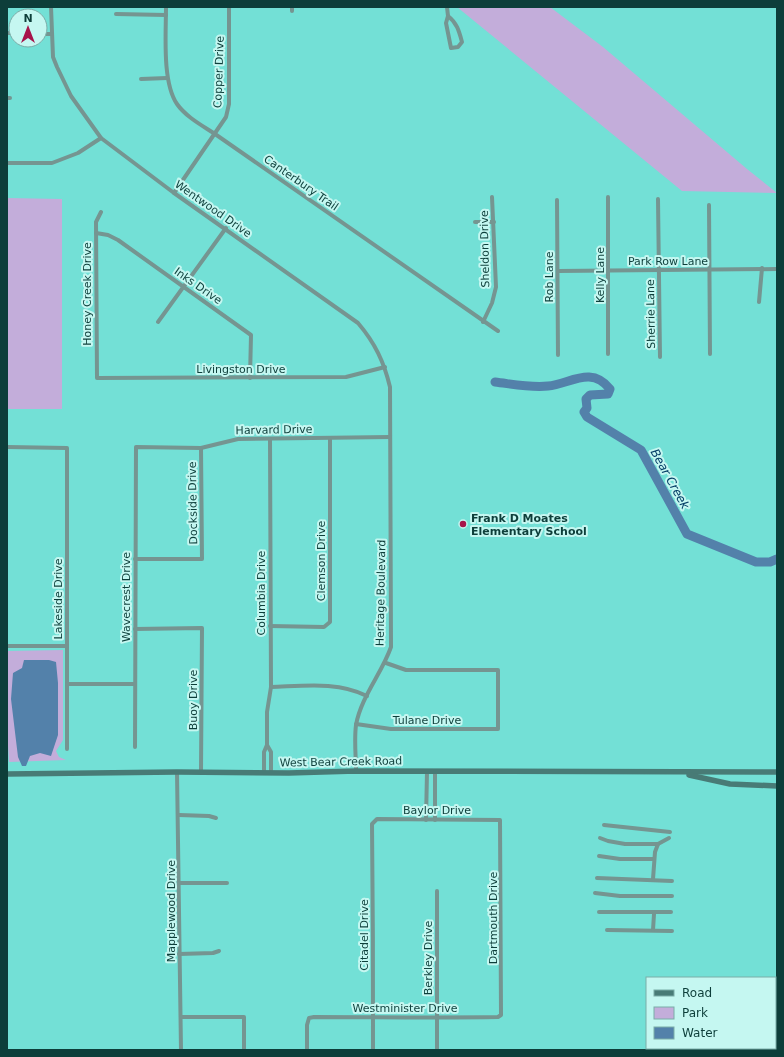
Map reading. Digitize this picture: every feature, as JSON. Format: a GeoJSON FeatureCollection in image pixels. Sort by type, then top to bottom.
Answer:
{"type":"FeatureCollection","features":[{"type":"Feature","properties":{"kind":"main road","name":"West Bear Creek Road"},"geometry":{"type":"LineString","coordinates":[[7,774],[177,772],[271,773],[356,771],[777,772]]}},
{"type":"Feature","properties":{"kind":"main road","name":"West Bear Creek Road"},"geometry":{"type":"LineString","coordinates":[[675,772],[730,784],[777,786]]}},
{"type":"Feature","properties":{"kind":"street","name":"Wentwood Drive"},"geometry":{"type":"LineString","coordinates":[[51,7],[53,56],[57,67],[71,96],[101,138],[174,193],[226,228],[358,323],[370,337],[385,367],[390,387],[390,408]]}},
{"type":"Feature","properties":{"kind":"street","name":"Canterbury Trail"},"geometry":{"type":"LineString","coordinates":[[166,7],[167,78],[172,94],[178,105],[216,134],[483,322],[498,331]]}},
{"type":"Feature","properties":{"kind":"street","name":"Copper Drive"},"geometry":{"type":"LineString","coordinates":[[174,193],[216,134],[226,117],[229,104],[229,7]]}},
{"type":"Feature","properties":{"kind":"street"},"geometry":{"type":"LineString","coordinates":[[447,7],[448,16],[446,23],[451,48],[458,47],[462,42],[458,29],[454,20],[448,16]]}},
{"type":"Feature","properties":{"kind":"street"},"geometry":{"type":"LineString","coordinates":[[116,14],[166,15]]}},
{"type":"Feature","properties":{"kind":"street"},"geometry":{"type":"LineString","coordinates":[[142,79],[167,78]]}},
{"type":"Feature","properties":{"kind":"street"},"geometry":{"type":"LineString","coordinates":[[7,163],[52,163],[78,153],[101,138]]}},
{"type":"Feature","properties":{"kind":"street","name":"Sheldon Drive"},"geometry":{"type":"LineString","coordinates":[[483,322],[492,303],[496,287],[492,197]]}},
{"type":"Feature","properties":{"kind":"street","name":"Kelly Lane"},"geometry":{"type":"LineString","coordinates":[[608,197],[608,354]]}},
{"type":"Feature","properties":{"kind":"street","name":"Sherrie Lane"},"geometry":{"type":"LineString","coordinates":[[658,199],[660,357]]}},
{"type":"Feature","properties":{"kind":"street","name":"Rob Lane"},"geometry":{"type":"LineString","coordinates":[[557,200],[558,355]]}},
{"type":"Feature","properties":{"kind":"street"},"geometry":{"type":"LineString","coordinates":[[709,205],[710,354]]}},
{"type":"Feature","properties":{"kind":"street","name":"Honey Creek Drive"},"geometry":{"type":"LineString","coordinates":[[97,378],[96,222],[101,212]]}},
{"type":"Feature","properties":{"kind":"street"},"geometry":{"type":"LineString","coordinates":[[476,222],[494,222]]}},
{"type":"Feature","properties":{"kind":"street"},"geometry":{"type":"LineString","coordinates":[[158,322],[226,228]]}},
{"type":"Feature","properties":{"kind":"street","name":"Inks Drive"},"geometry":{"type":"LineString","coordinates":[[96,233],[108,235],[118,240],[251,335],[250,378]]}},
{"type":"Feature","properties":{"kind":"street"},"geometry":{"type":"LineString","coordinates":[[759,302],[762,268]]}},
{"type":"Feature","properties":{"kind":"street","name":"Park Row Lane"},"geometry":{"type":"LineString","coordinates":[[558,271],[777,269]]}},
{"type":"Feature","properties":{"kind":"street","name":"Livingston Drive"},"geometry":{"type":"LineString","coordinates":[[97,378],[346,377],[385,367]]}},
{"type":"Feature","properties":{"kind":"street","name":"Heritage Boulevard"},"geometry":{"type":"LineString","coordinates":[[356,771],[356,724],[367,696],[386,663],[391,647],[390,408]]}},
{"type":"Feature","properties":{"kind":"street","name":"Harvard Drive"},"geometry":{"type":"LineString","coordinates":[[136,447],[201,448],[238,439],[390,437]]}},
{"type":"Feature","properties":{"kind":"street","name":"Clemson Drive"},"geometry":{"type":"LineString","coordinates":[[270,626],[324,627],[330,622],[330,438]]}},
{"type":"Feature","properties":{"kind":"street","name":"Columbia Drive"},"geometry":{"type":"LineString","coordinates":[[264,773],[264,752],[267,745],[267,712],[271,687],[270,439]]}},
{"type":"Feature","properties":{"kind":"street","name":"Lakeside Drive"},"geometry":{"type":"LineString","coordinates":[[7,447],[67,448],[67,749]]}},
{"type":"Feature","properties":{"kind":"street","name":"Wavecrest Drive"},"geometry":{"type":"LineString","coordinates":[[135,747],[136,447]]}},
{"type":"Feature","properties":{"kind":"street","name":"Dockside Drive"},"geometry":{"type":"LineString","coordinates":[[135,559],[202,559],[201,448]]}},
{"type":"Feature","properties":{"kind":"street","name":"Buoy Drive"},"geometry":{"type":"LineString","coordinates":[[135,629],[202,628],[201,772]]}},
{"type":"Feature","properties":{"kind":"street"},"geometry":{"type":"LineString","coordinates":[[7,646],[67,646]]}},
{"type":"Feature","properties":{"kind":"street","name":"Tulane Drive"},"geometry":{"type":"LineString","coordinates":[[356,724],[391,729],[498,729],[498,670],[406,670],[386,663]]}},
{"type":"Feature","properties":{"kind":"street"},"geometry":{"type":"LineString","coordinates":[[67,684],[135,684]]}},
{"type":"Feature","properties":{"kind":"street"},"geometry":{"type":"LineString","coordinates":[[271,687],[339,686],[355,690],[367,696]]}},
{"type":"Feature","properties":{"kind":"street","name":"Columbia Drive"},"geometry":{"type":"LineString","coordinates":[[267,745],[271,752],[271,773]]}},
{"type":"Feature","properties":{"kind":"street","name":"Mapplewood Drive"},"geometry":{"type":"LineString","coordinates":[[177,772],[180,883],[179,954],[181,1050]]}},
{"type":"Feature","properties":{"kind":"street"},"geometry":{"type":"LineString","coordinates":[[426,820],[427,772]]}},
{"type":"Feature","properties":{"kind":"street"},"geometry":{"type":"LineString","coordinates":[[435,772],[435,820]]}},
{"type":"Feature","properties":{"kind":"street"},"geometry":{"type":"LineString","coordinates":[[178,815],[209,816],[216,818]]}},
{"type":"Feature","properties":{"kind":"street","name":"Baylor Drive"},"geometry":{"type":"LineString","coordinates":[[374,820],[500,820]]}},
{"type":"Feature","properties":{"kind":"street","name":"Citadel Drive"},"geometry":{"type":"LineString","coordinates":[[373,1050],[372,824],[374,820]]}},
{"type":"Feature","properties":{"kind":"street","name":"Dartmouth Drive"},"geometry":{"type":"LineString","coordinates":[[500,820],[501,1015]]}},
{"type":"Feature","properties":{"kind":"street"},"geometry":{"type":"LineString","coordinates":[[604,825],[670,832]]}},
{"type":"Feature","properties":{"kind":"street"},"geometry":{"type":"LineString","coordinates":[[600,838],[625,844],[658,844],[669,838]]}},
{"type":"Feature","properties":{"kind":"street"},"geometry":{"type":"LineString","coordinates":[[653,879],[654,859],[658,844]]}},
{"type":"Feature","properties":{"kind":"street"},"geometry":{"type":"LineString","coordinates":[[599,856],[620,859],[654,859]]}},
{"type":"Feature","properties":{"kind":"street"},"geometry":{"type":"LineString","coordinates":[[597,878],[653,879],[672,881]]}},
{"type":"Feature","properties":{"kind":"street"},"geometry":{"type":"LineString","coordinates":[[180,883],[227,883]]}},
{"type":"Feature","properties":{"kind":"street","name":"Berkley Drive"},"geometry":{"type":"LineString","coordinates":[[437,891],[437,1050]]}},
{"type":"Feature","properties":{"kind":"street"},"geometry":{"type":"LineString","coordinates":[[595,893],[620,896],[672,896]]}},
{"type":"Feature","properties":{"kind":"street"},"geometry":{"type":"LineString","coordinates":[[599,912],[654,914],[671,912]]}},
{"type":"Feature","properties":{"kind":"street"},"geometry":{"type":"LineString","coordinates":[[652,930],[654,914]]}},
{"type":"Feature","properties":{"kind":"street"},"geometry":{"type":"LineString","coordinates":[[607,930],[672,931]]}},
{"type":"Feature","properties":{"kind":"street"},"geometry":{"type":"LineString","coordinates":[[179,954],[213,953],[219,951]]}},
{"type":"Feature","properties":{"kind":"street","name":"Westminister Drive"},"geometry":{"type":"LineString","coordinates":[[307,1050],[307,1025],[309,1018],[498,1017],[501,1015]]}},
{"type":"Feature","properties":{"kind":"street"},"geometry":{"type":"LineString","coordinates":[[181,1017],[244,1017],[244,1050]]}},
{"type":"Feature","properties":{"kind":"green space"},"geometry":{"type":"Polygon","coordinates":[[[457,7],[550,7],[603,47],[777,193],[682,191],[457,7]]]}},
{"type":"Feature","properties":{"kind":"green space"},"geometry":{"type":"Polygon","coordinates":[[[7,198],[62,199],[62,409],[7,409],[7,198]]]}},
{"type":"Feature","properties":{"kind":"green space"},"geometry":{"type":"Polygon","coordinates":[[[63,650],[63,740],[56,751],[59,757],[66,760],[9,762],[7,729],[7,651],[63,650]]]}},
{"type":"Feature","properties":{"kind":"water"},"geometry":{"type":"Polygon","coordinates":[[[24,660],[49,660],[56,662],[58,683],[58,735],[51,756],[40,753],[30,756],[26,766],[22,766],[18,757],[11,699],[13,673],[22,668],[24,660]]]}},
{"type":"Feature","properties":{"kind":"waterway","name":"Bear Creek"},"geometry":{"type":"LineString","coordinates":[[495,382],[522,386],[548,386],[588,377],[595,378],[603,382],[610,389],[608,394],[590,395],[586,399],[587,408],[584,412],[587,417],[641,450],[687,534],[756,562],[770,562],[777,559]]}},
{"type":"Feature","properties":{"kind":"place","name":"Frank D Moates Elementary School"},"geometry":{"type":"Point","coordinates":[463,524]}}]}
